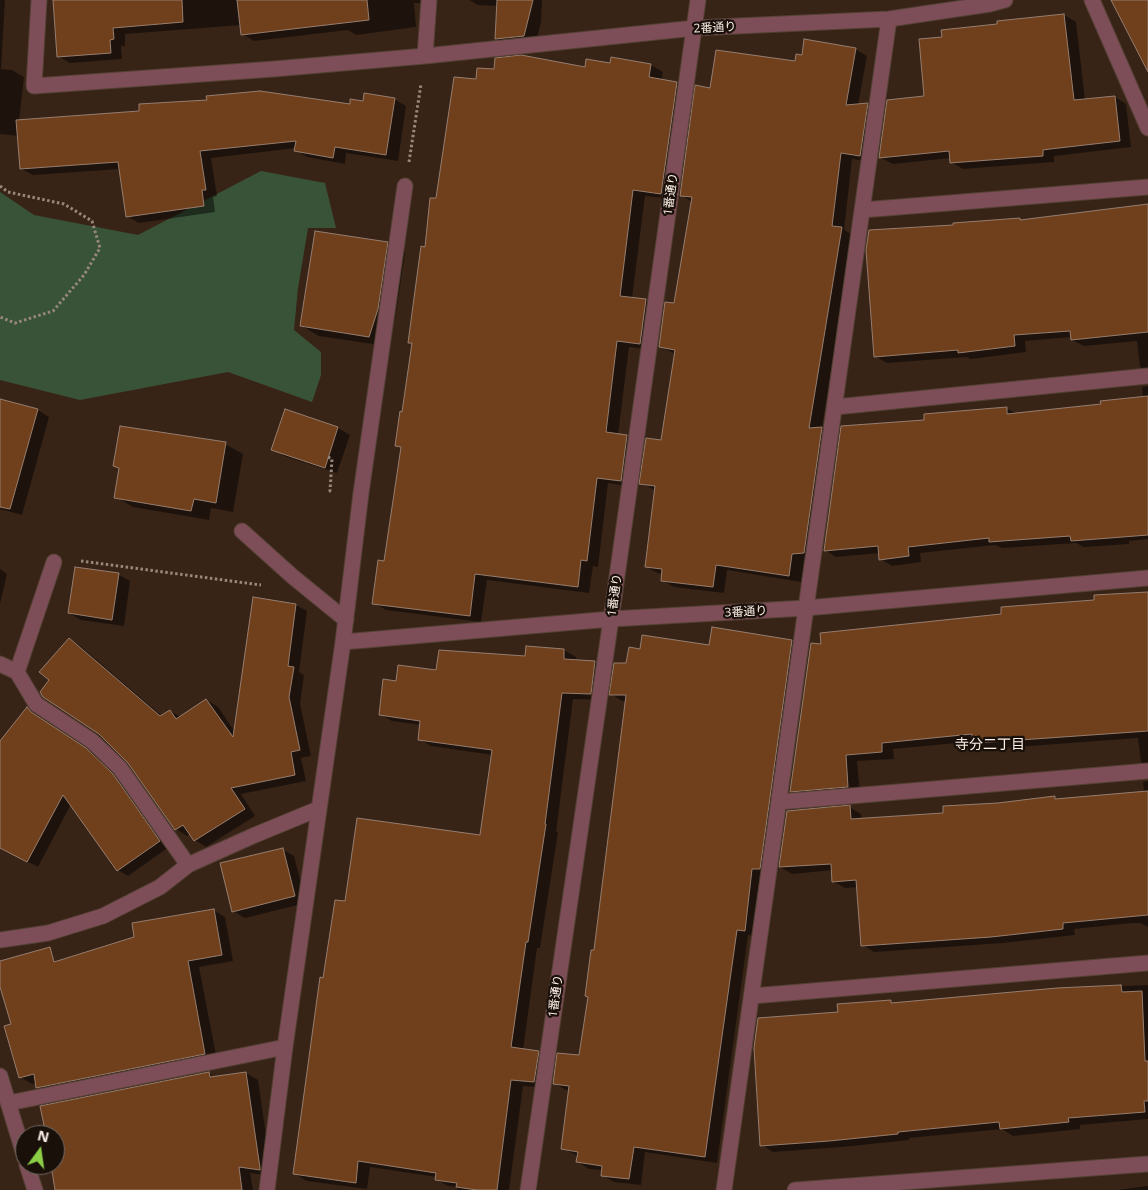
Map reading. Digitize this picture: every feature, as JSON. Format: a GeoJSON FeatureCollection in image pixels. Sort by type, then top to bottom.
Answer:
{"type":"FeatureCollection","features":[{"type":"Feature","properties":{"kind":"street","name":"2番通り"},"geometry":{"type":"LineString","coordinates":[[39,0],[34,86],[425,56],[695,28],[889,19],[990,4],[1005,0]]}},
{"type":"Feature","properties":{"kind":"street"},"geometry":{"type":"LineString","coordinates":[[425,56],[429,0]]}},
{"type":"Feature","properties":{"kind":"street","name":"1番通り"},"geometry":{"type":"LineString","coordinates":[[528,1190],[698,0]]}},
{"type":"Feature","properties":{"kind":"street"},"geometry":{"type":"LineString","coordinates":[[1092,0],[1148,128]]}},
{"type":"Feature","properties":{"kind":"street"},"geometry":{"type":"LineString","coordinates":[[724,1190],[889,19]]}},
{"type":"Feature","properties":{"kind":"street"},"geometry":{"type":"LineString","coordinates":[[267,1190],[285,1047],[343,642],[360,502],[405,186]]}},
{"type":"Feature","properties":{"kind":"street"},"geometry":{"type":"LineString","coordinates":[[862,210],[1148,187]]}},
{"type":"Feature","properties":{"kind":"street"},"geometry":{"type":"LineString","coordinates":[[835,407],[1148,376]]}},
{"type":"Feature","properties":{"kind":"street"},"geometry":{"type":"LineString","coordinates":[[242,531],[292,576],[346,620]]}},
{"type":"Feature","properties":{"kind":"street"},"geometry":{"type":"LineString","coordinates":[[17,672],[54,562]]}},
{"type":"Feature","properties":{"kind":"street","name":"3番通り"},"geometry":{"type":"LineString","coordinates":[[343,642],[611,619],[806,608],[1148,578]]}},
{"type":"Feature","properties":{"kind":"street"},"geometry":{"type":"LineString","coordinates":[[0,664],[17,672],[36,704],[92,741],[120,768],[188,865]]}},
{"type":"Feature","properties":{"kind":"street"},"geometry":{"type":"LineString","coordinates":[[779,802],[1148,770]]}},
{"type":"Feature","properties":{"kind":"street"},"geometry":{"type":"LineString","coordinates":[[0,940],[48,933],[103,916],[160,887],[188,865],[318,809]]}},
{"type":"Feature","properties":{"kind":"street"},"geometry":{"type":"LineString","coordinates":[[752,996],[1148,963]]}},
{"type":"Feature","properties":{"kind":"street"},"geometry":{"type":"LineString","coordinates":[[9,1103],[285,1047]]}},
{"type":"Feature","properties":{"kind":"street"},"geometry":{"type":"LineString","coordinates":[[0,1076],[15,1125]]}},
{"type":"Feature","properties":{"kind":"street"},"geometry":{"type":"LineString","coordinates":[[795,1190],[1148,1164]]}},
{"type":"Feature","properties":{"kind":"street"},"geometry":{"type":"LineString","coordinates":[[30,1175],[35,1190]]}},
{"type":"Feature","properties":{"kind":"path"},"geometry":{"type":"LineString","coordinates":[[405,186],[425,56]]}},
{"type":"Feature","properties":{"kind":"path"},"geometry":{"type":"LineString","coordinates":[[0,186],[8,192],[64,204],[92,221],[100,248],[84,275],[53,311],[15,323],[0,317]]}},
{"type":"Feature","properties":{"kind":"path"},"geometry":{"type":"LineString","coordinates":[[54,562],[67,559],[284,588],[292,576]]}},
{"type":"Feature","properties":{"kind":"green space"},"geometry":{"type":"Polygon","coordinates":[[[261,171],[325,183],[336,228],[308,228],[298,288],[294,330],[321,352],[321,375],[312,402],[228,372],[80,400],[0,380],[0,192],[34,215],[138,235],[261,171]]]}},
{"type":"Feature","properties":{"kind":"building"},"geometry":{"type":"Polygon","coordinates":[[[53,0],[182,0],[183,22],[113,28],[114,39],[110,40],[111,53],[57,57],[53,0]]]}},
{"type":"Feature","properties":{"kind":"building"},"geometry":{"type":"Polygon","coordinates":[[[237,0],[367,0],[369,20],[241,35],[237,0]]]}},
{"type":"Feature","properties":{"kind":"building"},"geometry":{"type":"Polygon","coordinates":[[[497,0],[533,0],[524,36],[495,39],[497,0]]]}},
{"type":"Feature","properties":{"kind":"building"},"geometry":{"type":"Polygon","coordinates":[[[1111,0],[1148,0],[1148,72],[1111,0]]]}},
{"type":"Feature","properties":{"kind":"building"},"geometry":{"type":"Polygon","coordinates":[[[1064,14],[1074,100],[1115,96],[1120,141],[1043,150],[1043,156],[950,163],[949,151],[879,158],[887,100],[924,96],[919,39],[942,37],[941,30],[997,24],[997,21],[1064,14]]]}},
{"type":"Feature","properties":{"kind":"building"},"geometry":{"type":"Polygon","coordinates":[[[804,39],[856,48],[846,105],[868,103],[860,156],[841,153],[832,226],[842,227],[809,428],[822,427],[804,553],[792,554],[789,576],[716,565],[713,587],[661,581],[662,569],[645,567],[655,486],[639,484],[646,438],[661,440],[675,350],[659,347],[665,302],[674,303],[692,197],[680,196],[695,85],[710,88],[716,50],[795,61],[796,54],[802,55],[804,39]]]}},
{"type":"Feature","properties":{"kind":"building"},"geometry":{"type":"Polygon","coordinates":[[[521,55],[585,67],[586,59],[610,63],[611,57],[651,64],[649,77],[677,82],[661,194],[633,190],[620,296],[646,299],[640,344],[617,341],[606,432],[627,435],[621,481],[597,478],[587,561],[581,560],[578,587],[475,574],[470,616],[372,604],[378,560],[384,561],[401,447],[395,446],[412,343],[408,343],[421,246],[425,247],[430,198],[436,198],[454,77],[476,79],[477,68],[494,69],[495,58],[521,55]]]}},
{"type":"Feature","properties":{"kind":"building"},"geometry":{"type":"Polygon","coordinates":[[[260,91],[350,104],[350,99],[363,101],[364,93],[395,98],[386,155],[335,147],[333,158],[294,151],[296,141],[200,151],[206,190],[202,190],[204,206],[126,217],[118,162],[20,169],[16,120],[139,111],[139,104],[207,100],[206,96],[260,91]]]}},
{"type":"Feature","properties":{"kind":"building"},"geometry":{"type":"Polygon","coordinates":[[[1148,204],[1148,332],[1071,340],[1070,331],[1014,335],[1015,346],[958,353],[958,350],[874,357],[866,250],[869,230],[953,225],[953,223],[1020,218],[1020,220],[1148,204]]]}},
{"type":"Feature","properties":{"kind":"building"},"geometry":{"type":"Polygon","coordinates":[[[315,231],[388,242],[378,309],[369,337],[300,326],[315,231]]]}},
{"type":"Feature","properties":{"kind":"building"},"geometry":{"type":"Polygon","coordinates":[[[1148,396],[1148,535],[1071,541],[1070,536],[989,542],[989,538],[908,547],[909,556],[879,560],[878,546],[824,551],[841,426],[924,420],[924,414],[1007,407],[1007,414],[1101,404],[1100,401],[1148,396]]]}},
{"type":"Feature","properties":{"kind":"building"},"geometry":{"type":"Polygon","coordinates":[[[0,399],[38,409],[10,509],[0,507],[0,399]]]}},
{"type":"Feature","properties":{"kind":"building"},"geometry":{"type":"Polygon","coordinates":[[[285,409],[338,427],[325,468],[271,450],[285,409]]]}},
{"type":"Feature","properties":{"kind":"building"},"geometry":{"type":"Polygon","coordinates":[[[120,426],[226,442],[216,503],[194,499],[191,511],[114,498],[119,468],[113,466],[120,426]]]}},
{"type":"Feature","properties":{"kind":"building"},"geometry":{"type":"Polygon","coordinates":[[[75,567],[119,573],[112,620],[68,613],[75,567]]]}},
{"type":"Feature","properties":{"kind":"building"},"geometry":{"type":"Polygon","coordinates":[[[1148,592],[1148,731],[977,743],[976,736],[972,737],[972,734],[882,743],[882,752],[846,755],[848,787],[790,792],[811,643],[821,644],[820,633],[1001,614],[1001,607],[1094,600],[1094,595],[1148,592]]]}},
{"type":"Feature","properties":{"kind":"building"},"geometry":{"type":"Polygon","coordinates":[[[253,597],[296,604],[288,666],[294,667],[289,697],[300,750],[291,752],[295,775],[231,788],[245,809],[194,841],[183,825],[175,830],[128,763],[99,734],[43,697],[40,692],[49,680],[39,672],[69,638],[160,716],[170,710],[176,719],[206,699],[233,737],[253,597]]]}},
{"type":"Feature","properties":{"kind":"building"},"geometry":{"type":"Polygon","coordinates":[[[712,627],[792,640],[760,869],[752,869],[745,931],[737,930],[705,1157],[634,1147],[629,1179],[601,1176],[602,1166],[576,1162],[578,1152],[561,1149],[569,1086],[553,1084],[557,1053],[579,1055],[588,997],[585,996],[591,950],[594,950],[626,695],[609,695],[614,663],[626,663],[629,647],[640,649],[642,635],[709,645],[712,627]]]}},
{"type":"Feature","properties":{"kind":"building"},"geometry":{"type":"Polygon","coordinates":[[[526,646],[564,649],[564,659],[595,661],[591,694],[562,693],[546,824],[511,1047],[539,1051],[534,1082],[511,1080],[497,1190],[456,1187],[457,1183],[435,1180],[436,1173],[358,1161],[356,1183],[293,1174],[320,977],[323,978],[335,900],[345,901],[357,818],[480,835],[492,750],[418,740],[420,721],[379,715],[383,679],[396,681],[398,665],[436,670],[439,650],[525,656],[526,646]]]}},
{"type":"Feature","properties":{"kind":"building"},"geometry":{"type":"Polygon","coordinates":[[[27,707],[31,712],[86,748],[113,774],[160,841],[117,871],[63,795],[27,862],[0,848],[0,741],[27,707]]]}},
{"type":"Feature","properties":{"kind":"building"},"geometry":{"type":"Polygon","coordinates":[[[1148,791],[1148,915],[1063,923],[1063,929],[991,937],[861,946],[856,880],[832,882],[831,864],[779,867],[787,811],[850,805],[851,819],[943,813],[943,806],[998,803],[1055,796],[1055,799],[1148,791]]]}},
{"type":"Feature","properties":{"kind":"building"},"geometry":{"type":"Polygon","coordinates":[[[283,848],[295,896],[232,912],[220,863],[283,848]]]}},
{"type":"Feature","properties":{"kind":"building"},"geometry":{"type":"Polygon","coordinates":[[[214,909],[222,955],[188,961],[205,1054],[36,1088],[34,1074],[19,1078],[4,1026],[11,1024],[0,987],[0,961],[50,947],[54,962],[134,937],[132,923],[214,909]]]}},
{"type":"Feature","properties":{"kind":"building"},"geometry":{"type":"Polygon","coordinates":[[[1121,985],[1122,992],[1142,991],[1145,1061],[1148,1061],[1148,1101],[1144,1101],[1145,1112],[1068,1118],[1069,1122],[1000,1129],[999,1122],[829,1141],[760,1146],[754,1048],[758,1018],[838,1012],[837,1004],[891,1000],[891,1003],[1057,988],[1121,985]]]}},
{"type":"Feature","properties":{"kind":"building"},"geometry":{"type":"Polygon","coordinates":[[[209,1072],[210,1077],[246,1072],[260,1170],[239,1167],[242,1190],[55,1190],[53,1175],[65,1175],[65,1125],[44,1125],[40,1106],[209,1072]]]}},
{"type":"Feature","properties":{"kind":"district","name":"寺分二丁目"},"geometry":{"type":"Point","coordinates":[990,745]}}]}
